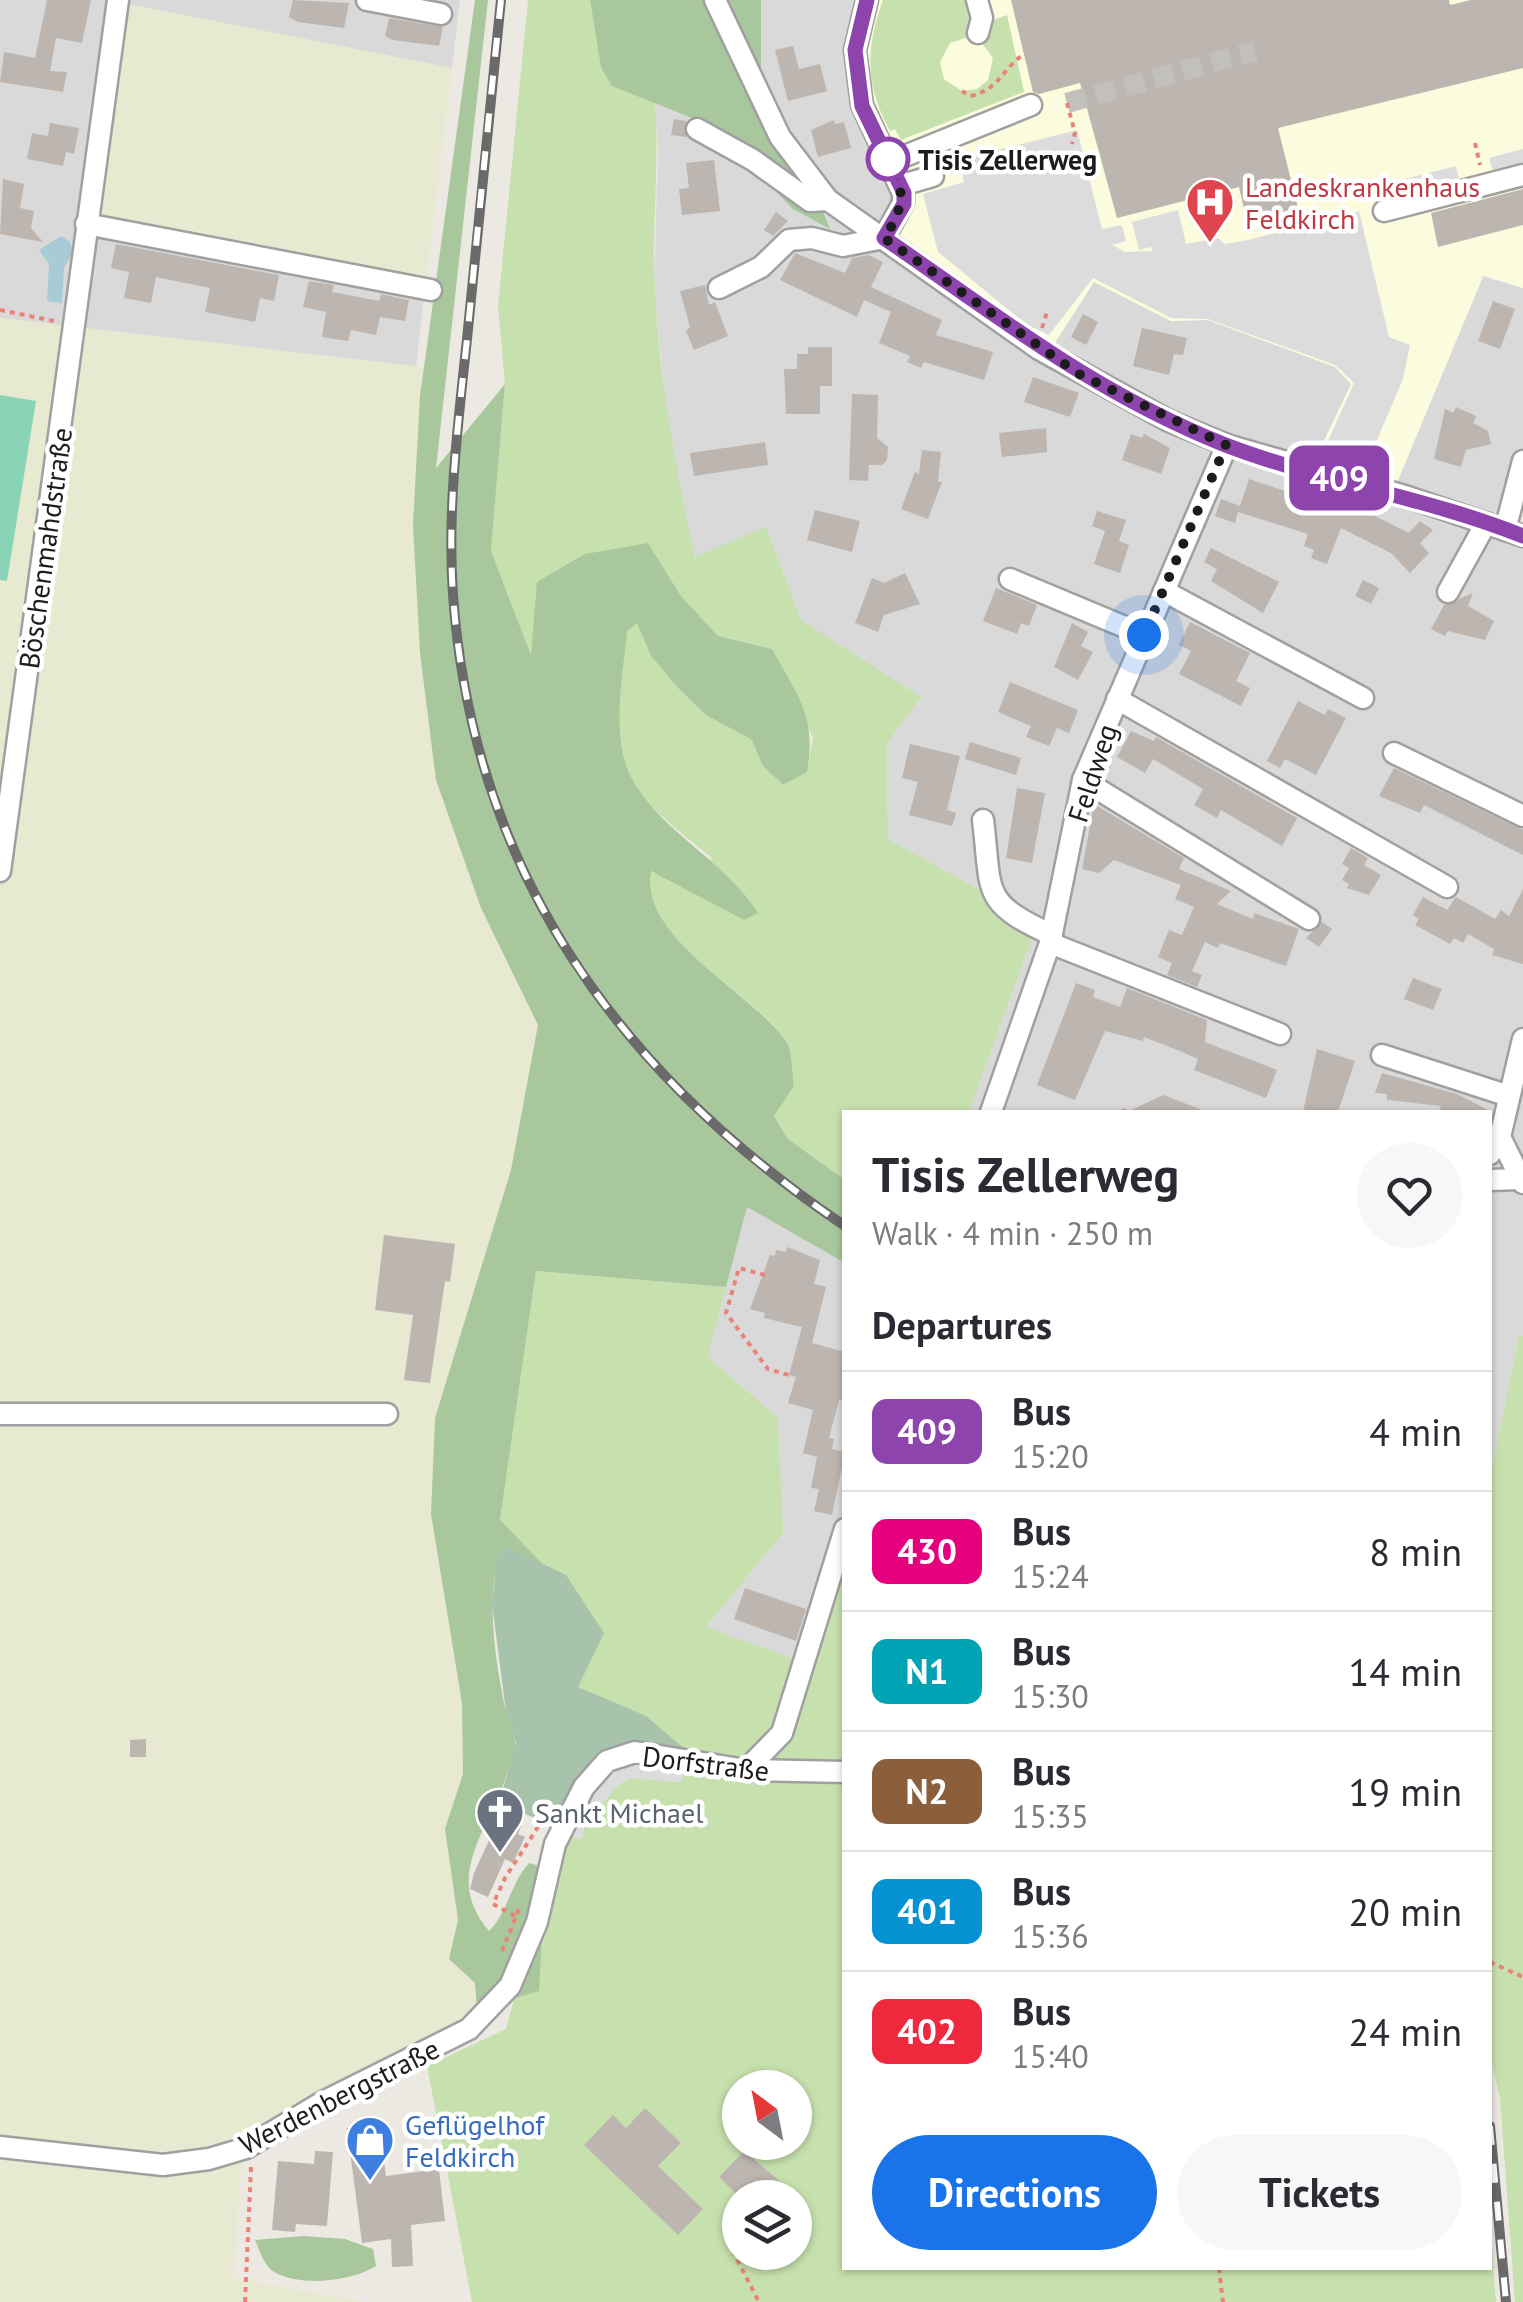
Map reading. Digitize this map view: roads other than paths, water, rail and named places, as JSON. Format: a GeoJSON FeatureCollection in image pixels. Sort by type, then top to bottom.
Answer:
{"type":"FeatureCollection","features":[{"type":"Feature","properties":{"kind":"street","name":"Böschenmahdstraße"},"geometry":{"type":"LineString","coordinates":[[0,871],[118,0]]}},
{"type":"Feature","properties":{"kind":"street"},"geometry":{"type":"LineString","coordinates":[[368,0],[441,14]]}},
{"type":"Feature","properties":{"kind":"street"},"geometry":{"type":"LineString","coordinates":[[715,0],[780,137],[828,200],[1079,374],[1226,445],[1505,530]]}},
{"type":"Feature","properties":{"kind":"street"},"geometry":{"type":"LineString","coordinates":[[719,288],[761,267],[790,240],[812,238],[843,246],[884,238],[904,204],[902,185],[862,106],[857,27],[867,0]]}},
{"type":"Feature","properties":{"kind":"street"},"geometry":{"type":"LineString","coordinates":[[977,0],[982,18],[978,33]]}},
{"type":"Feature","properties":{"kind":"street"},"geometry":{"type":"LineString","coordinates":[[890,162],[1030,105]]}},
{"type":"Feature","properties":{"kind":"street"},"geometry":{"type":"LineString","coordinates":[[697,129],[810,201],[828,200]]}},
{"type":"Feature","properties":{"kind":"street"},"geometry":{"type":"LineString","coordinates":[[1384,211],[1523,175]]}},
{"type":"Feature","properties":{"kind":"street"},"geometry":{"type":"LineString","coordinates":[[902,185],[932,176]]}},
{"type":"Feature","properties":{"kind":"street"},"geometry":{"type":"LineString","coordinates":[[86,224],[430,290]]}},
{"type":"Feature","properties":{"kind":"street","name":"Feldweg"},"geometry":{"type":"LineString","coordinates":[[992,1110],[1051,939],[1083,780],[1226,445]]}},
{"type":"Feature","properties":{"kind":"street"},"geometry":{"type":"LineString","coordinates":[[1448,592],[1505,530],[1523,461]]}},
{"type":"Feature","properties":{"kind":"street"},"geometry":{"type":"LineString","coordinates":[[1010,579],[1144,635]]}},
{"type":"Feature","properties":{"kind":"street"},"geometry":{"type":"LineString","coordinates":[[1164,592],[1363,698]]}},
{"type":"Feature","properties":{"kind":"street"},"geometry":{"type":"LineString","coordinates":[[1117,699],[1446,887]]}},
{"type":"Feature","properties":{"kind":"street"},"geometry":{"type":"LineString","coordinates":[[1394,753],[1523,816]]}},
{"type":"Feature","properties":{"kind":"street"},"geometry":{"type":"LineString","coordinates":[[1083,780],[1309,919]]}},
{"type":"Feature","properties":{"kind":"street"},"geometry":{"type":"LineString","coordinates":[[983,820],[992,891],[1000,907],[1051,939],[1280,1034]]}},
{"type":"Feature","properties":{"kind":"street"},"geometry":{"type":"LineString","coordinates":[[1521,1181],[1495,1146],[1523,1039]]}},
{"type":"Feature","properties":{"kind":"street"},"geometry":{"type":"LineString","coordinates":[[1382,1055],[1509,1096]]}},
{"type":"Feature","properties":{"kind":"street"},"geometry":{"type":"LineString","coordinates":[[1492,1180],[1521,1181]]}},
{"type":"Feature","properties":{"kind":"street"},"geometry":{"type":"LineString","coordinates":[[0,1414],[387,1414]]}},
{"type":"Feature","properties":{"kind":"street"},"geometry":{"type":"LineString","coordinates":[[746,1770],[782,1734],[842,1539]]}},
{"type":"Feature","properties":{"kind":"street"},"geometry":{"type":"LineString","coordinates":[[773,1746],[792,1773]]}},
{"type":"Feature","properties":{"kind":"street","name":"Dorfstraße"},"geometry":{"type":"LineString","coordinates":[[490,2009],[510,1986],[537,1922],[555,1844],[584,1787],[607,1762],[634,1752],[746,1770],[842,1772]]}},
{"type":"Feature","properties":{"kind":"street","name":"Werdenbergstraße"},"geometry":{"type":"LineString","coordinates":[[0,2147],[163,2165],[246,2148],[321,2103],[469,2029],[490,2009]]}},
{"type":"Feature","properties":{"kind":"water"},"geometry":{"type":"Polygon","coordinates":[[[61,236],[70,242],[73,253],[64,268],[62,303],[47,301],[49,264],[39,250],[61,236]]]}},
{"type":"Feature","properties":{"kind":"tunnel"},"geometry":{"type":"LineString","coordinates":[[1067,103],[1255,51]]}},
{"type":"Feature","properties":{"kind":"railway"},"geometry":{"type":"LineString","coordinates":[[501,0],[457,435],[451,531],[453,595],[466,696],[491,790],[526,877],[572,958],[627,1033],[692,1103],[764,1167],[842,1224]]}},
{"type":"Feature","properties":{"kind":"railway"},"geometry":{"type":"LineString","coordinates":[[1492,2148],[1506,2302]]}},
{"type":"Feature","properties":{"kind":"place","name":"Tisis Zellerweg"},"geometry":{"type":"Point","coordinates":[888,159]}},
{"type":"Feature","properties":{"kind":"place","name":"Landeskrankenhaus Feldkirch"},"geometry":{"type":"Point","coordinates":[1210,244]}},
{"type":"Feature","properties":{"kind":"place","name":"Sankt Michael"},"geometry":{"type":"Point","coordinates":[500,1854]}},
{"type":"Feature","properties":{"kind":"place","name":"Geflügelhof Feldkirch"},"geometry":{"type":"Point","coordinates":[370,2182]}}]}
